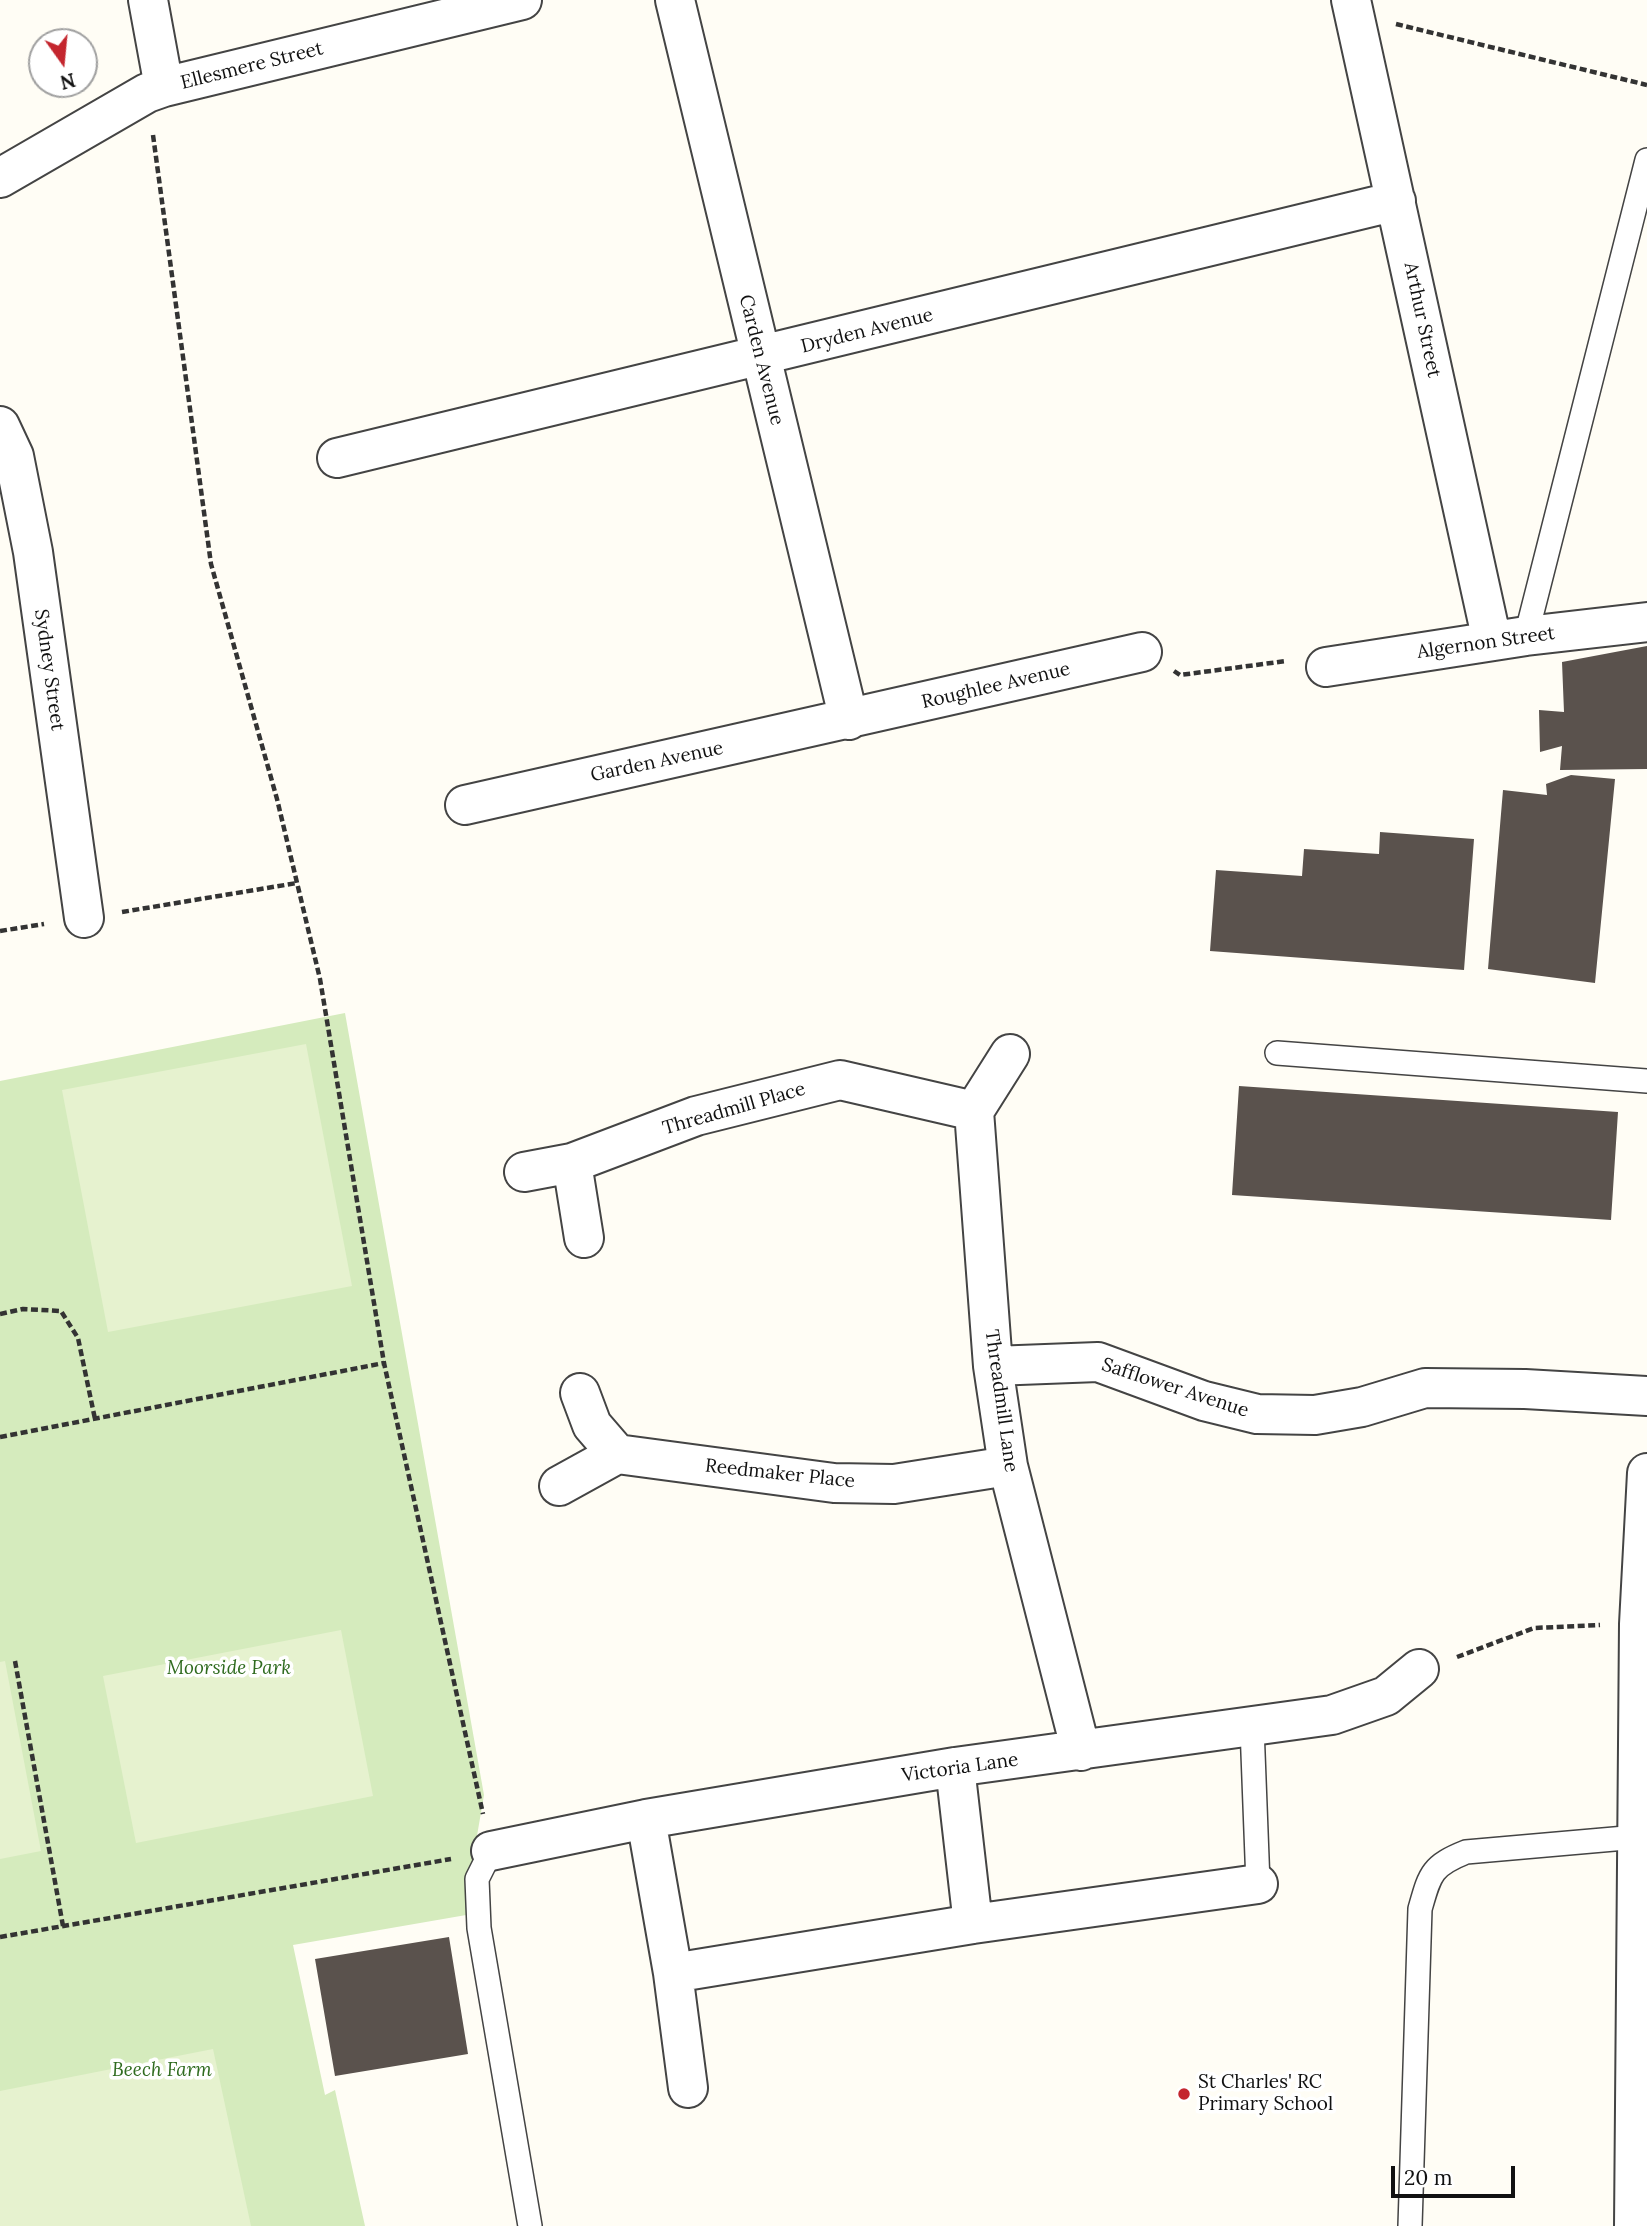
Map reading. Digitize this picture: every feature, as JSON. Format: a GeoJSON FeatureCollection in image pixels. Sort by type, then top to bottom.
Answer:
{"type":"FeatureCollection","features":[{"type":"Feature","properties":{"kind":"street"},"geometry":{"type":"LineString","coordinates":[[148,0],[155,90]]}},
{"type":"Feature","properties":{"kind":"street","name":"Ellesmere Street"},"geometry":{"type":"LineString","coordinates":[[0,178],[155,90],[522,0]]}},
{"type":"Feature","properties":{"kind":"street","name":"Carden Avenue"},"geometry":{"type":"LineString","coordinates":[[675,0],[849,720]]}},
{"type":"Feature","properties":{"kind":"street","name":"Arthur Street"},"geometry":{"type":"LineString","coordinates":[[1352,6],[1396,201],[1509,638]]}},
{"type":"Feature","properties":{"kind":"street","name":"Dryden Avenue"},"geometry":{"type":"LineString","coordinates":[[337,458],[1396,201]]}},
{"type":"Feature","properties":{"kind":"street","name":"Sydney Street"},"geometry":{"type":"LineString","coordinates":[[0,426],[14,456],[33,552],[84,918]]}},
{"type":"Feature","properties":{"kind":"street","name":"Algernon Street"},"geometry":{"type":"LineString","coordinates":[[1326,667],[1509,638],[1647,622]]}},
{"type":"Feature","properties":{"kind":"street","name":"Roughlee Avenue"},"geometry":{"type":"LineString","coordinates":[[849,720],[1142,652]]}},
{"type":"Feature","properties":{"kind":"street","name":"Garden Avenue"},"geometry":{"type":"LineString","coordinates":[[465,805],[849,720]]}},
{"type":"Feature","properties":{"kind":"street"},"geometry":{"type":"LineString","coordinates":[[974,1111],[1010,1054]]}},
{"type":"Feature","properties":{"kind":"street","name":"Threadmill Place"},"geometry":{"type":"LineString","coordinates":[[524,1172],[572,1163],[696,1116],[840,1080],[974,1111]]}},
{"type":"Feature","properties":{"kind":"street","name":"Threadmill Lane"},"geometry":{"type":"LineString","coordinates":[[974,1111],[993,1366],[1008,1466],[1081,1751]]}},
{"type":"Feature","properties":{"kind":"street"},"geometry":{"type":"LineString","coordinates":[[572,1163],[584,1238]]}},
{"type":"Feature","properties":{"kind":"street","name":"Safflower Avenue"},"geometry":{"type":"LineString","coordinates":[[993,1366],[1098,1362],[1204,1401],[1257,1414],[1315,1415],[1362,1407],[1425,1388],[1525,1389],[1647,1396]]}},
{"type":"Feature","properties":{"kind":"street"},"geometry":{"type":"LineString","coordinates":[[559,1486],[617,1454],[592,1425],[580,1393]]}},
{"type":"Feature","properties":{"kind":"street","name":"Reedmaker Place"},"geometry":{"type":"LineString","coordinates":[[617,1454],[834,1483],[894,1484],[1008,1466]]}},
{"type":"Feature","properties":{"kind":"street"},"geometry":{"type":"LineString","coordinates":[[1634,2226],[1637,1837],[1642,1772],[1640,1625],[1647,1473]]}},
{"type":"Feature","properties":{"kind":"street","name":"Victoria Lane"},"geometry":{"type":"LineString","coordinates":[[491,1851],[646,1819],[955,1766],[1332,1715],[1386,1696],[1419,1669]]}},
{"type":"Feature","properties":{"kind":"street"},"geometry":{"type":"LineString","coordinates":[[955,1766],[973,1924]]}},
{"type":"Feature","properties":{"kind":"street"},"geometry":{"type":"LineString","coordinates":[[646,1819],[673,1973],[688,2088]]}},
{"type":"Feature","properties":{"kind":"street"},"geometry":{"type":"LineString","coordinates":[[673,1973],[973,1924],[1258,1884]]}},
{"type":"Feature","properties":{"kind":"lane"},"geometry":{"type":"LineString","coordinates":[[1509,638],[1647,160]]}},
{"type":"Feature","properties":{"kind":"lane"},"geometry":{"type":"LineString","coordinates":[[1277,1053],[1647,1081]]}},
{"type":"Feature","properties":{"kind":"lane"},"geometry":{"type":"LineString","coordinates":[[1252,1727],[1258,1884]]}},
{"type":"Feature","properties":{"kind":"lane"},"geometry":{"type":"LineString","coordinates":[[1410,2226],[1420,1909],[1430,1874],[1444,1861],[1466,1852],[1637,1837]]}},
{"type":"Feature","properties":{"kind":"lane"},"geometry":{"type":"LineString","coordinates":[[491,1851],[477,1879],[478,1928],[530,2226]]}},
{"type":"Feature","properties":{"kind":"path"},"geometry":{"type":"LineString","coordinates":[[1352,6],[1647,85]]}},
{"type":"Feature","properties":{"kind":"path"},"geometry":{"type":"LineString","coordinates":[[0,1937],[491,1851],[384,1363],[320,979],[277,799],[211,564],[155,90]]}},
{"type":"Feature","properties":{"kind":"path"},"geometry":{"type":"LineString","coordinates":[[1142,652],[1180,675],[1320,656],[1326,667]]}},
{"type":"Feature","properties":{"kind":"path"},"geometry":{"type":"LineString","coordinates":[[0,931],[297,883]]}},
{"type":"Feature","properties":{"kind":"path"},"geometry":{"type":"LineString","coordinates":[[0,1314],[23,1309],[61,1311],[78,1338],[95,1419]]}},
{"type":"Feature","properties":{"kind":"path"},"geometry":{"type":"LineString","coordinates":[[0,1437],[384,1363]]}},
{"type":"Feature","properties":{"kind":"path"},"geometry":{"type":"LineString","coordinates":[[1419,1669],[1534,1628],[1640,1625]]}},
{"type":"Feature","properties":{"kind":"path"},"geometry":{"type":"LineString","coordinates":[[15,1661],[63,1926]]}},
{"type":"Feature","properties":{"kind":"green space","name":"Moorside Park"},"geometry":{"type":"Polygon","coordinates":[[[345,1013],[484,1795],[473,1859],[472,1914],[293,1945],[325,2095],[335,2090],[365,2226],[0,2226],[0,1081],[345,1013]]]}},
{"type":"Feature","properties":{"kind":"green space"},"geometry":{"type":"Polygon","coordinates":[[[306,1044],[352,1286],[108,1332],[62,1090],[306,1044]]]}},
{"type":"Feature","properties":{"kind":"green space"},"geometry":{"type":"Polygon","coordinates":[[[341,1630],[373,1796],[136,1843],[103,1676],[341,1630]]]}},
{"type":"Feature","properties":{"kind":"green space"},"geometry":{"type":"Polygon","coordinates":[[[5,1661],[41,1851],[0,1859],[0,1662],[5,1661]]]}},
{"type":"Feature","properties":{"kind":"green space","name":"Beech Farm"},"geometry":{"type":"Polygon","coordinates":[[[213,2049],[251,2226],[0,2226],[0,2091],[213,2049]]]}},
{"type":"Feature","properties":{"kind":"building"},"geometry":{"type":"Polygon","coordinates":[[[1647,646],[1647,769],[1560,770],[1562,746],[1540,752],[1539,710],[1564,712],[1562,662],[1647,646]]]}},
{"type":"Feature","properties":{"kind":"building"},"geometry":{"type":"Polygon","coordinates":[[[1571,775],[1615,779],[1595,983],[1488,969],[1503,790],[1547,795],[1546,784],[1571,775]]]}},
{"type":"Feature","properties":{"kind":"building"},"geometry":{"type":"Polygon","coordinates":[[[1380,832],[1474,839],[1464,970],[1210,951],[1216,870],[1302,876],[1304,849],[1379,854],[1380,832]]]}},
{"type":"Feature","properties":{"kind":"building"},"geometry":{"type":"Polygon","coordinates":[[[1239,1086],[1618,1112],[1611,1220],[1232,1195],[1239,1086]]]}},
{"type":"Feature","properties":{"kind":"building"},"geometry":{"type":"Polygon","coordinates":[[[449,1937],[468,2054],[335,2076],[315,1959],[449,1937]]]}},
{"type":"Feature","properties":{"kind":"place","name":"St Charles' RC Primary School"},"geometry":{"type":"Point","coordinates":[1184,2094]}}]}
